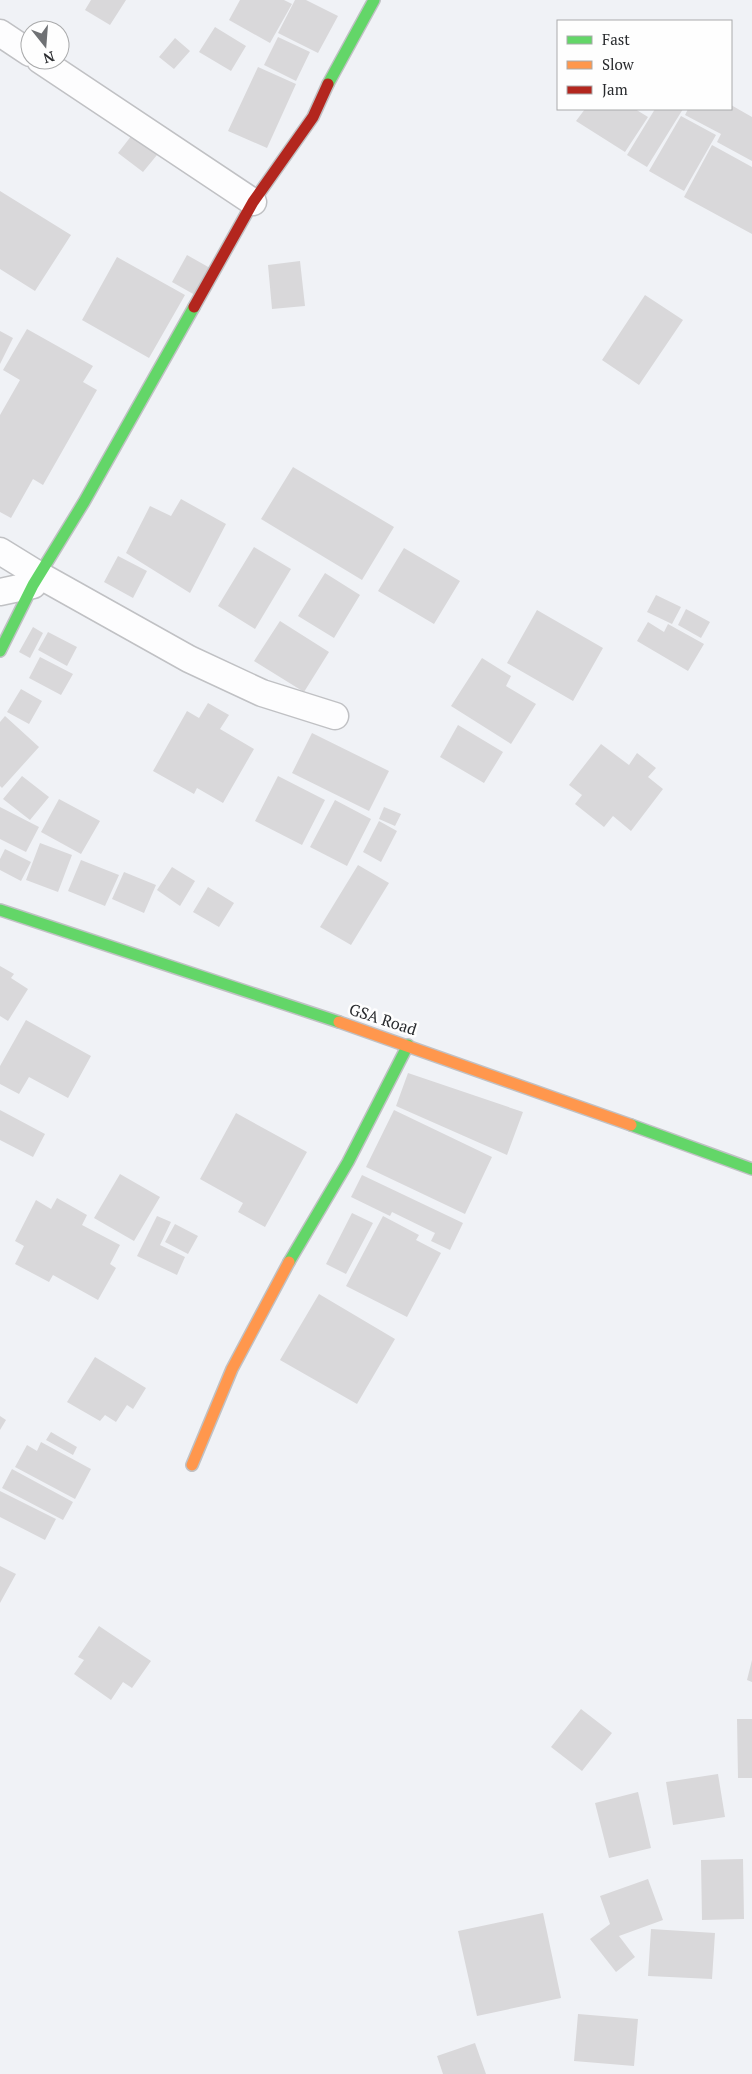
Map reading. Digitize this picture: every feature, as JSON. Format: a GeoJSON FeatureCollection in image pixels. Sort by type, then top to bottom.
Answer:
{"type":"FeatureCollection","features":[{"type":"Feature","properties":{"kind":"street"},"geometry":{"type":"LineString","coordinates":[[0,650],[36,580],[84,502],[253,202],[313,117],[334,69],[374,0]]}},
{"type":"Feature","properties":{"kind":"street"},"geometry":{"type":"LineString","coordinates":[[0,33],[20,46]]}},
{"type":"Feature","properties":{"kind":"street"},"geometry":{"type":"LineString","coordinates":[[55,70],[253,202]]}},
{"type":"Feature","properties":{"kind":"street"},"geometry":{"type":"LineString","coordinates":[[0,551],[36,580],[197,663],[262,693],[335,716]]}},
{"type":"Feature","properties":{"kind":"street"},"geometry":{"type":"LineString","coordinates":[[0,592],[36,580]]}},
{"type":"Feature","properties":{"kind":"street","name":"GSA Road"},"geometry":{"type":"LineString","coordinates":[[0,910],[408,1045],[752,1169]]}},
{"type":"Feature","properties":{"kind":"street"},"geometry":{"type":"LineString","coordinates":[[192,1464],[236,1360],[274,1288],[348,1162],[408,1045]]}},
{"type":"Feature","properties":{"kind":"building"},"geometry":{"type":"Polygon","coordinates":[[[91,0],[126,0],[110,25],[85,10],[91,0]]]}},
{"type":"Feature","properties":{"kind":"building"},"geometry":{"type":"Polygon","coordinates":[[[240,0],[284,0],[292,4],[270,43],[229,20],[240,0]]]}},
{"type":"Feature","properties":{"kind":"building"},"geometry":{"type":"Polygon","coordinates":[[[295,0],[306,0],[338,16],[318,53],[278,33],[295,0]]]}},
{"type":"Feature","properties":{"kind":"building"},"geometry":{"type":"Polygon","coordinates":[[[215,27],[246,46],[231,71],[199,52],[215,27]]]}},
{"type":"Feature","properties":{"kind":"building"},"geometry":{"type":"Polygon","coordinates":[[[278,37],[310,52],[296,81],[264,65],[278,37]]]}},
{"type":"Feature","properties":{"kind":"building"},"geometry":{"type":"Polygon","coordinates":[[[175,38],[190,51],[174,69],[159,57],[175,38]]]}},
{"type":"Feature","properties":{"kind":"building"},"geometry":{"type":"Polygon","coordinates":[[[258,67],[296,84],[267,148],[228,131],[258,67]]]}},
{"type":"Feature","properties":{"kind":"building"},"geometry":{"type":"Polygon","coordinates":[[[732,106],[752,117],[752,161],[717,142],[721,134],[685,115],[688,110],[732,110],[732,106]]]}},
{"type":"Feature","properties":{"kind":"building"},"geometry":{"type":"Polygon","coordinates":[[[584,110],[637,110],[648,117],[625,152],[576,121],[584,110]]]}},
{"type":"Feature","properties":{"kind":"building"},"geometry":{"type":"Polygon","coordinates":[[[654,110],[682,110],[647,167],[627,155],[654,110]]]}},
{"type":"Feature","properties":{"kind":"building"},"geometry":{"type":"Polygon","coordinates":[[[681,116],[716,135],[684,191],[649,171],[681,116]]]}},
{"type":"Feature","properties":{"kind":"building"},"geometry":{"type":"Polygon","coordinates":[[[132,135],[157,155],[143,172],[118,153],[132,135]]]}},
{"type":"Feature","properties":{"kind":"building"},"geometry":{"type":"Polygon","coordinates":[[[712,145],[752,167],[752,234],[684,197],[712,145]]]}},
{"type":"Feature","properties":{"kind":"building"},"geometry":{"type":"Polygon","coordinates":[[[0,191],[71,235],[35,291],[0,269],[0,191]]]}},
{"type":"Feature","properties":{"kind":"building"},"geometry":{"type":"Polygon","coordinates":[[[187,255],[210,268],[195,295],[172,282],[187,255]]]}},
{"type":"Feature","properties":{"kind":"building"},"geometry":{"type":"Polygon","coordinates":[[[117,257],[185,295],[149,358],[82,320],[117,257]]]}},
{"type":"Feature","properties":{"kind":"building"},"geometry":{"type":"Polygon","coordinates":[[[300,261],[305,306],[272,309],[268,265],[300,261]]]}},
{"type":"Feature","properties":{"kind":"building"},"geometry":{"type":"Polygon","coordinates":[[[645,295],[683,320],[639,385],[602,360],[645,295]]]}},
{"type":"Feature","properties":{"kind":"building"},"geometry":{"type":"Polygon","coordinates":[[[27,329],[93,366],[83,382],[97,390],[43,485],[33,479],[11,518],[0,512],[0,415],[20,380],[3,370],[27,329]]]}},
{"type":"Feature","properties":{"kind":"building"},"geometry":{"type":"Polygon","coordinates":[[[0,331],[13,338],[0,364],[0,331]]]}},
{"type":"Feature","properties":{"kind":"building"},"geometry":{"type":"Polygon","coordinates":[[[293,467],[394,527],[362,580],[261,519],[293,467]]]}},
{"type":"Feature","properties":{"kind":"building"},"geometry":{"type":"Polygon","coordinates":[[[181,499],[226,524],[190,593],[126,553],[150,506],[171,516],[181,499]]]}},
{"type":"Feature","properties":{"kind":"building"},"geometry":{"type":"Polygon","coordinates":[[[254,547],[291,569],[255,629],[218,606],[254,547]]]}},
{"type":"Feature","properties":{"kind":"building"},"geometry":{"type":"Polygon","coordinates":[[[404,548],[460,581],[434,624],[378,591],[404,548]]]}},
{"type":"Feature","properties":{"kind":"building"},"geometry":{"type":"Polygon","coordinates":[[[118,556],[147,571],[133,598],[104,582],[118,556]]]}},
{"type":"Feature","properties":{"kind":"building"},"geometry":{"type":"Polygon","coordinates":[[[325,573],[360,595],[334,638],[298,616],[325,573]]]}},
{"type":"Feature","properties":{"kind":"building"},"geometry":{"type":"Polygon","coordinates":[[[656,595],[681,607],[672,624],[647,612],[656,595]]]}},
{"type":"Feature","properties":{"kind":"building"},"geometry":{"type":"Polygon","coordinates":[[[686,609],[710,622],[701,638],[678,625],[686,609]]]}},
{"type":"Feature","properties":{"kind":"building"},"geometry":{"type":"Polygon","coordinates":[[[537,610],[603,648],[573,701],[507,663],[537,610]]]}},
{"type":"Feature","properties":{"kind":"building"},"geometry":{"type":"Polygon","coordinates":[[[280,621],[329,652],[304,692],[254,661],[280,621]]]}},
{"type":"Feature","properties":{"kind":"building"},"geometry":{"type":"Polygon","coordinates":[[[648,622],[664,632],[668,624],[704,644],[688,671],[637,641],[648,622]]]}},
{"type":"Feature","properties":{"kind":"building"},"geometry":{"type":"Polygon","coordinates":[[[33,627],[43,633],[30,658],[19,652],[33,627]]]}},
{"type":"Feature","properties":{"kind":"building"},"geometry":{"type":"Polygon","coordinates":[[[48,632],[77,647],[67,666],[38,650],[48,632]]]}},
{"type":"Feature","properties":{"kind":"building"},"geometry":{"type":"Polygon","coordinates":[[[40,657],[73,674],[61,695],[29,678],[40,657]]]}},
{"type":"Feature","properties":{"kind":"building"},"geometry":{"type":"Polygon","coordinates":[[[482,658],[511,676],[506,686],[536,704],[511,744],[451,706],[482,658]]]}},
{"type":"Feature","properties":{"kind":"building"},"geometry":{"type":"Polygon","coordinates":[[[21,689],[42,701],[29,724],[7,712],[21,689]]]}},
{"type":"Feature","properties":{"kind":"building"},"geometry":{"type":"Polygon","coordinates":[[[208,703],[229,715],[220,729],[254,749],[223,803],[197,788],[194,794],[153,771],[187,711],[199,718],[208,703]]]}},
{"type":"Feature","properties":{"kind":"building"},"geometry":{"type":"Polygon","coordinates":[[[5,716],[39,747],[2,788],[0,786],[0,722],[5,716]]]}},
{"type":"Feature","properties":{"kind":"building"},"geometry":{"type":"Polygon","coordinates":[[[458,725],[503,752],[484,783],[440,757],[458,725]]]}},
{"type":"Feature","properties":{"kind":"building"},"geometry":{"type":"Polygon","coordinates":[[[312,733],[389,771],[369,811],[292,773],[312,733]]]}},
{"type":"Feature","properties":{"kind":"building"},"geometry":{"type":"Polygon","coordinates":[[[601,744],[629,765],[637,753],[656,768],[648,777],[663,789],[631,831],[613,816],[604,827],[575,804],[582,795],[569,785],[601,744]]]}},
{"type":"Feature","properties":{"kind":"building"},"geometry":{"type":"Polygon","coordinates":[[[22,776],[49,797],[30,820],[3,799],[22,776]]]}},
{"type":"Feature","properties":{"kind":"building"},"geometry":{"type":"Polygon","coordinates":[[[278,776],[325,800],[302,845],[255,821],[278,776]]]}},
{"type":"Feature","properties":{"kind":"building"},"geometry":{"type":"Polygon","coordinates":[[[59,799],[100,821],[81,854],[41,832],[59,799]]]}},
{"type":"Feature","properties":{"kind":"building"},"geometry":{"type":"Polygon","coordinates":[[[335,800],[371,819],[347,866],[310,847],[335,800]]]}},
{"type":"Feature","properties":{"kind":"building"},"geometry":{"type":"Polygon","coordinates":[[[0,807],[39,827],[26,852],[0,839],[0,807]]]}},
{"type":"Feature","properties":{"kind":"building"},"geometry":{"type":"Polygon","coordinates":[[[384,807],[401,814],[395,826],[379,819],[384,807]]]}},
{"type":"Feature","properties":{"kind":"building"},"geometry":{"type":"Polygon","coordinates":[[[379,821],[397,831],[381,862],[363,852],[379,821]]]}},
{"type":"Feature","properties":{"kind":"building"},"geometry":{"type":"Polygon","coordinates":[[[40,843],[72,855],[58,892],[26,880],[40,843]]]}},
{"type":"Feature","properties":{"kind":"building"},"geometry":{"type":"Polygon","coordinates":[[[5,849],[31,862],[21,881],[0,870],[0,859],[5,849]]]}},
{"type":"Feature","properties":{"kind":"building"},"geometry":{"type":"Polygon","coordinates":[[[81,860],[119,875],[105,906],[68,891],[81,860]]]}},
{"type":"Feature","properties":{"kind":"building"},"geometry":{"type":"Polygon","coordinates":[[[358,865],[389,883],[351,945],[320,927],[358,865]]]}},
{"type":"Feature","properties":{"kind":"building"},"geometry":{"type":"Polygon","coordinates":[[[172,867],[195,881],[180,906],[157,890],[172,867]]]}},
{"type":"Feature","properties":{"kind":"building"},"geometry":{"type":"Polygon","coordinates":[[[124,872],[156,885],[144,913],[112,899],[124,872]]]}},
{"type":"Feature","properties":{"kind":"building"},"geometry":{"type":"Polygon","coordinates":[[[208,887],[234,903],[219,927],[193,912],[208,887]]]}},
{"type":"Feature","properties":{"kind":"building"},"geometry":{"type":"Polygon","coordinates":[[[0,966],[14,974],[11,978],[28,989],[8,1021],[0,1016],[0,966]]]}},
{"type":"Feature","properties":{"kind":"building"},"geometry":{"type":"Polygon","coordinates":[[[26,1020],[91,1056],[68,1098],[29,1077],[19,1094],[0,1084],[0,1066],[26,1020]]]}},
{"type":"Feature","properties":{"kind":"building"},"geometry":{"type":"Polygon","coordinates":[[[408,1073],[523,1112],[507,1155],[396,1106],[408,1073]]]}},
{"type":"Feature","properties":{"kind":"building"},"geometry":{"type":"Polygon","coordinates":[[[0,1110],[45,1134],[33,1157],[0,1140],[0,1110]]]}},
{"type":"Feature","properties":{"kind":"building"},"geometry":{"type":"Polygon","coordinates":[[[394,1110],[492,1157],[465,1214],[366,1167],[394,1110]]]}},
{"type":"Feature","properties":{"kind":"building"},"geometry":{"type":"Polygon","coordinates":[[[236,1113],[307,1152],[265,1227],[238,1212],[243,1203],[200,1179],[236,1113]]]}},
{"type":"Feature","properties":{"kind":"building"},"geometry":{"type":"Polygon","coordinates":[[[120,1174],[160,1197],[134,1241],[94,1218],[120,1174]]]}},
{"type":"Feature","properties":{"kind":"building"},"geometry":{"type":"Polygon","coordinates":[[[362,1175],[463,1223],[450,1250],[431,1241],[435,1233],[392,1212],[390,1216],[351,1197],[362,1175]]]}},
{"type":"Feature","properties":{"kind":"building"},"geometry":{"type":"Polygon","coordinates":[[[57,1198],[87,1215],[82,1225],[120,1245],[110,1264],[116,1268],[98,1300],[53,1275],[49,1282],[15,1264],[24,1246],[15,1241],[36,1200],[51,1209],[57,1198]]]}},
{"type":"Feature","properties":{"kind":"building"},"geometry":{"type":"Polygon","coordinates":[[[352,1213],[373,1223],[346,1274],[326,1264],[352,1213]]]}},
{"type":"Feature","properties":{"kind":"building"},"geometry":{"type":"Polygon","coordinates":[[[157,1216],[171,1222],[160,1245],[185,1257],[177,1275],[137,1256],[157,1216]]]}},
{"type":"Feature","properties":{"kind":"building"},"geometry":{"type":"Polygon","coordinates":[[[383,1216],[419,1235],[416,1240],[441,1253],[407,1317],[346,1286],[383,1216]]]}},
{"type":"Feature","properties":{"kind":"building"},"geometry":{"type":"Polygon","coordinates":[[[175,1224],[198,1236],[188,1254],[165,1242],[175,1224]]]}},
{"type":"Feature","properties":{"kind":"building"},"geometry":{"type":"Polygon","coordinates":[[[319,1294],[395,1339],[357,1404],[280,1360],[319,1294]]]}},
{"type":"Feature","properties":{"kind":"building"},"geometry":{"type":"Polygon","coordinates":[[[95,1357],[146,1388],[133,1409],[127,1405],[116,1422],[105,1415],[100,1421],[67,1402],[95,1357]]]}},
{"type":"Feature","properties":{"kind":"building"},"geometry":{"type":"Polygon","coordinates":[[[0,1416],[6,1420],[0,1430],[0,1416]]]}},
{"type":"Feature","properties":{"kind":"building"},"geometry":{"type":"Polygon","coordinates":[[[51,1432],[77,1447],[73,1455],[46,1440],[51,1432]]]}},
{"type":"Feature","properties":{"kind":"building"},"geometry":{"type":"Polygon","coordinates":[[[41,1442],[91,1469],[75,1499],[15,1467],[27,1445],[37,1451],[41,1442]]]}},
{"type":"Feature","properties":{"kind":"building"},"geometry":{"type":"Polygon","coordinates":[[[12,1469],[73,1502],[63,1520],[2,1488],[12,1469]]]}},
{"type":"Feature","properties":{"kind":"building"},"geometry":{"type":"Polygon","coordinates":[[[0,1491],[56,1519],[45,1540],[0,1517],[0,1491]]]}},
{"type":"Feature","properties":{"kind":"building"},"geometry":{"type":"Polygon","coordinates":[[[0,1566],[16,1574],[0,1603],[0,1566]]]}},
{"type":"Feature","properties":{"kind":"building"},"geometry":{"type":"Polygon","coordinates":[[[99,1626],[151,1661],[132,1688],[123,1682],[111,1700],[74,1674],[84,1660],[78,1657],[99,1626]]]}},
{"type":"Feature","properties":{"kind":"building"},"geometry":{"type":"Polygon","coordinates":[[[752,1660],[752,1682],[747,1680],[752,1660]]]}},
{"type":"Feature","properties":{"kind":"building"},"geometry":{"type":"Polygon","coordinates":[[[581,1709],[612,1733],[582,1771],[551,1747],[581,1709]]]}},
{"type":"Feature","properties":{"kind":"building"},"geometry":{"type":"Polygon","coordinates":[[[737,1719],[752,1719],[752,1778],[738,1778],[737,1719]]]}},
{"type":"Feature","properties":{"kind":"building"},"geometry":{"type":"Polygon","coordinates":[[[718,1774],[725,1817],[673,1825],[666,1782],[718,1774]]]}},
{"type":"Feature","properties":{"kind":"building"},"geometry":{"type":"Polygon","coordinates":[[[638,1792],[651,1848],[609,1858],[595,1803],[638,1792]]]}},
{"type":"Feature","properties":{"kind":"building"},"geometry":{"type":"Polygon","coordinates":[[[743,1859],[744,1919],[702,1920],[701,1860],[743,1859]]]}},
{"type":"Feature","properties":{"kind":"building"},"geometry":{"type":"Polygon","coordinates":[[[648,1879],[663,1920],[619,1936],[635,1957],[616,1972],[590,1939],[610,1924],[600,1896],[648,1879]]]}},
{"type":"Feature","properties":{"kind":"building"},"geometry":{"type":"Polygon","coordinates":[[[543,1913],[561,1998],[477,2016],[458,1931],[543,1913]]]}},
{"type":"Feature","properties":{"kind":"building"},"geometry":{"type":"Polygon","coordinates":[[[651,1929],[715,1933],[712,1979],[648,1976],[651,1929]]]}},
{"type":"Feature","properties":{"kind":"building"},"geometry":{"type":"Polygon","coordinates":[[[578,2014],[638,2019],[634,2066],[574,2061],[578,2014]]]}},
{"type":"Feature","properties":{"kind":"building"},"geometry":{"type":"Polygon","coordinates":[[[475,2043],[486,2074],[443,2074],[437,2056],[475,2043]]]}},
{"type":"Feature","properties":{"kind":"traffic: fast"},"geometry":{"type":"LineString","coordinates":[[328,84],[374,0]]}},
{"type":"Feature","properties":{"kind":"traffic: fast"},"geometry":{"type":"LineString","coordinates":[[0,651],[33,585],[84,502],[194,307]]}},
{"type":"Feature","properties":{"kind":"traffic: fast"},"geometry":{"type":"LineString","coordinates":[[0,910],[339,1022]]}},
{"type":"Feature","properties":{"kind":"traffic: fast"},"geometry":{"type":"LineString","coordinates":[[289,1262],[348,1162],[408,1045]]}},
{"type":"Feature","properties":{"kind":"traffic: fast"},"geometry":{"type":"LineString","coordinates":[[631,1125],[752,1169]]}},
{"type":"Feature","properties":{"kind":"traffic: slow"},"geometry":{"type":"LineString","coordinates":[[339,1022],[631,1125]]}},
{"type":"Feature","properties":{"kind":"traffic: slow"},"geometry":{"type":"LineString","coordinates":[[192,1465],[232,1369],[289,1262]]}},
{"type":"Feature","properties":{"kind":"traffic: jam"},"geometry":{"type":"LineString","coordinates":[[194,307],[253,202],[313,117],[328,84]]}}]}
